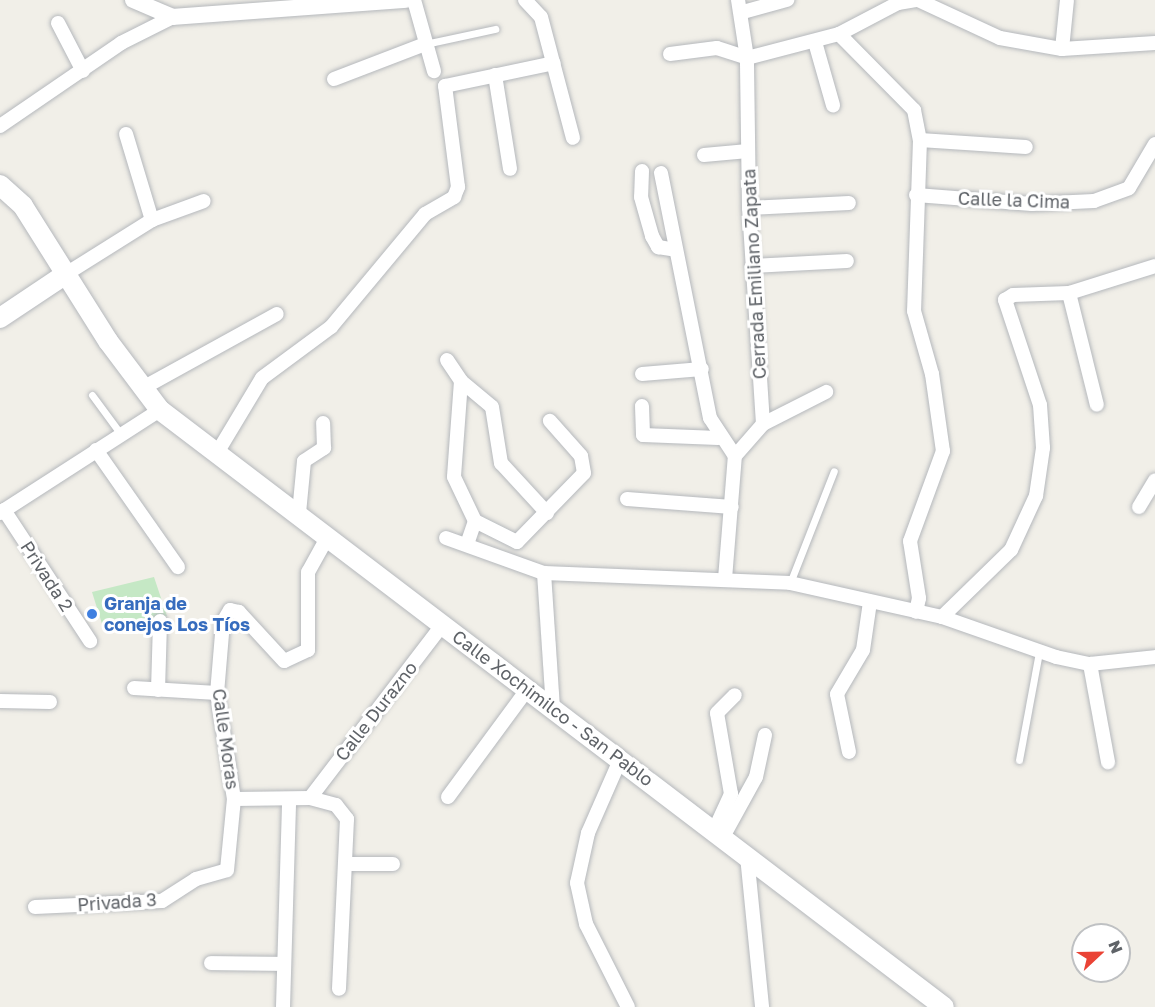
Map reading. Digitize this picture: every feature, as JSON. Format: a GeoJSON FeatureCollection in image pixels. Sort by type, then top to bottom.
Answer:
{"type":"FeatureCollection","features":[{"type":"Feature","properties":{"kind":"main road","name":"Calle Xochimilco - San Pablo"},"geometry":{"type":"LineString","coordinates":[[0,185],[23,206],[141,389],[160,410],[299,513],[327,538],[944,1007]]}},
{"type":"Feature","properties":{"kind":"main road"},"geometry":{"type":"LineString","coordinates":[[0,318],[66,274]]}},
{"type":"Feature","properties":{"kind":"street"},"geometry":{"type":"LineString","coordinates":[[134,0],[173,17]]}},
{"type":"Feature","properties":{"kind":"street"},"geometry":{"type":"LineString","coordinates":[[0,126],[121,43],[173,17],[405,0]]}},
{"type":"Feature","properties":{"kind":"street"},"geometry":{"type":"LineString","coordinates":[[414,0],[434,71]]}},
{"type":"Feature","properties":{"kind":"street"},"geometry":{"type":"LineString","coordinates":[[525,0],[541,17],[573,138]]}},
{"type":"Feature","properties":{"kind":"street"},"geometry":{"type":"LineString","coordinates":[[741,6],[787,0]]}},
{"type":"Feature","properties":{"kind":"street"},"geometry":{"type":"LineString","coordinates":[[670,54],[717,48],[747,58],[839,34],[898,3],[917,0],[1000,38],[1062,49],[1155,44]]}},
{"type":"Feature","properties":{"kind":"street"},"geometry":{"type":"LineString","coordinates":[[1062,49],[1067,0]]}},
{"type":"Feature","properties":{"kind":"street","name":"Cerrada Emiliano Zapata"},"geometry":{"type":"LineString","coordinates":[[741,6],[747,58],[743,81],[763,424]]}},
{"type":"Feature","properties":{"kind":"street"},"geometry":{"type":"LineString","coordinates":[[58,23],[83,71]]}},
{"type":"Feature","properties":{"kind":"street"},"geometry":{"type":"LineString","coordinates":[[839,34],[914,110],[920,140],[916,195],[914,310],[932,374],[943,451],[910,541],[919,598],[916,612]]}},
{"type":"Feature","properties":{"kind":"street"},"geometry":{"type":"LineString","coordinates":[[815,42],[833,105]]}},
{"type":"Feature","properties":{"kind":"street"},"geometry":{"type":"LineString","coordinates":[[333,79],[425,44]]}},
{"type":"Feature","properties":{"kind":"street"},"geometry":{"type":"LineString","coordinates":[[217,453],[262,378],[331,327],[425,214],[454,197],[458,187],[443,90],[495,75],[554,63]]}},
{"type":"Feature","properties":{"kind":"street"},"geometry":{"type":"LineString","coordinates":[[495,75],[510,169]]}},
{"type":"Feature","properties":{"kind":"street"},"geometry":{"type":"LineString","coordinates":[[126,134],[152,220]]}},
{"type":"Feature","properties":{"kind":"street"},"geometry":{"type":"LineString","coordinates":[[920,140],[1026,147]]}},
{"type":"Feature","properties":{"kind":"street","name":"Calle la Cima"},"geometry":{"type":"LineString","coordinates":[[916,195],[1032,204],[1094,201],[1129,188],[1155,144]]}},
{"type":"Feature","properties":{"kind":"street"},"geometry":{"type":"LineString","coordinates":[[704,155],[748,151]]}},
{"type":"Feature","properties":{"kind":"street"},"geometry":{"type":"LineString","coordinates":[[642,171],[641,196],[652,236],[658,247],[676,250]]}},
{"type":"Feature","properties":{"kind":"street"},"geometry":{"type":"LineString","coordinates":[[661,173],[718,438],[735,456]]}},
{"type":"Feature","properties":{"kind":"street"},"geometry":{"type":"LineString","coordinates":[[66,274],[152,220],[204,201]]}},
{"type":"Feature","properties":{"kind":"street"},"geometry":{"type":"LineString","coordinates":[[749,208],[849,204]]}},
{"type":"Feature","properties":{"kind":"street"},"geometry":{"type":"LineString","coordinates":[[752,266],[847,261]]}},
{"type":"Feature","properties":{"kind":"street"},"geometry":{"type":"LineString","coordinates":[[942,617],[1011,550],[1036,496],[1043,448],[1040,405],[1005,300],[1013,295],[1069,293],[1155,266]]}},
{"type":"Feature","properties":{"kind":"street"},"geometry":{"type":"LineString","coordinates":[[1069,293],[1097,405]]}},
{"type":"Feature","properties":{"kind":"street"},"geometry":{"type":"LineString","coordinates":[[141,389],[277,314]]}},
{"type":"Feature","properties":{"kind":"street"},"geometry":{"type":"LineString","coordinates":[[447,360],[461,381],[492,407],[501,463],[547,513]]}},
{"type":"Feature","properties":{"kind":"street"},"geometry":{"type":"LineString","coordinates":[[642,374],[702,369]]}},
{"type":"Feature","properties":{"kind":"street"},"geometry":{"type":"LineString","coordinates":[[461,381],[454,477],[475,522],[517,542],[584,473],[580,456],[550,421]]}},
{"type":"Feature","properties":{"kind":"street"},"geometry":{"type":"LineString","coordinates":[[725,579],[735,456],[763,424],[826,392]]}},
{"type":"Feature","properties":{"kind":"street"},"geometry":{"type":"LineString","coordinates":[[642,406],[643,435],[718,438]]}},
{"type":"Feature","properties":{"kind":"street"},"geometry":{"type":"LineString","coordinates":[[2,511],[120,433],[160,410]]}},
{"type":"Feature","properties":{"kind":"street"},"geometry":{"type":"LineString","coordinates":[[299,513],[304,461],[324,448],[323,423]]}},
{"type":"Feature","properties":{"kind":"street"},"geometry":{"type":"LineString","coordinates":[[96,450],[178,567]]}},
{"type":"Feature","properties":{"kind":"street"},"geometry":{"type":"LineString","coordinates":[[1139,507],[1155,480]]}},
{"type":"Feature","properties":{"kind":"street"},"geometry":{"type":"LineString","coordinates":[[627,499],[732,507]]}},
{"type":"Feature","properties":{"kind":"street","name":"Privada 2"},"geometry":{"type":"LineString","coordinates":[[2,511],[90,641]]}},
{"type":"Feature","properties":{"kind":"street"},"geometry":{"type":"LineString","coordinates":[[467,544],[475,522]]}},
{"type":"Feature","properties":{"kind":"street","name":"Calle Moras"},"geometry":{"type":"LineString","coordinates":[[310,798],[288,802],[234,799],[217,693],[223,622],[230,610],[239,612],[284,661],[308,650],[308,573],[327,538]]}},
{"type":"Feature","properties":{"kind":"street"},"geometry":{"type":"LineString","coordinates":[[446,538],[544,573],[790,583],[942,617],[1039,652],[1090,664],[1155,657]]}},
{"type":"Feature","properties":{"kind":"street"},"geometry":{"type":"LineString","coordinates":[[544,573],[553,708]]}},
{"type":"Feature","properties":{"kind":"street"},"geometry":{"type":"LineString","coordinates":[[849,752],[837,694],[863,650],[870,602]]}},
{"type":"Feature","properties":{"kind":"street"},"geometry":{"type":"LineString","coordinates":[[158,690],[160,621]]}},
{"type":"Feature","properties":{"kind":"street","name":"Calle Durazno"},"geometry":{"type":"LineString","coordinates":[[310,798],[443,624]]}},
{"type":"Feature","properties":{"kind":"street"},"geometry":{"type":"LineString","coordinates":[[1090,664],[1108,762]]}},
{"type":"Feature","properties":{"kind":"street"},"geometry":{"type":"LineString","coordinates":[[134,688],[217,693]]}},
{"type":"Feature","properties":{"kind":"street"},"geometry":{"type":"LineString","coordinates":[[448,797],[527,690]]}},
{"type":"Feature","properties":{"kind":"street"},"geometry":{"type":"LineString","coordinates":[[719,834],[730,794],[717,713],[735,695]]}},
{"type":"Feature","properties":{"kind":"street"},"geometry":{"type":"LineString","coordinates":[[0,701],[50,702]]}},
{"type":"Feature","properties":{"kind":"street"},"geometry":{"type":"LineString","coordinates":[[719,834],[756,777],[765,735]]}},
{"type":"Feature","properties":{"kind":"street"},"geometry":{"type":"LineString","coordinates":[[620,760],[588,833],[577,883],[586,924],[628,1007]]}},
{"type":"Feature","properties":{"kind":"street"},"geometry":{"type":"LineString","coordinates":[[310,798],[344,813],[348,864],[339,989]]}},
{"type":"Feature","properties":{"kind":"street","name":"Privada 3"},"geometry":{"type":"LineString","coordinates":[[35,907],[162,901],[196,879],[227,870],[234,799]]}},
{"type":"Feature","properties":{"kind":"street"},"geometry":{"type":"LineString","coordinates":[[283,1007],[288,802]]}},
{"type":"Feature","properties":{"kind":"street"},"geometry":{"type":"LineString","coordinates":[[747,856],[762,1007]]}},
{"type":"Feature","properties":{"kind":"street"},"geometry":{"type":"LineString","coordinates":[[348,864],[393,864]]}},
{"type":"Feature","properties":{"kind":"street"},"geometry":{"type":"LineString","coordinates":[[211,963],[284,964]]}},
{"type":"Feature","properties":{"kind":"lane"},"geometry":{"type":"LineString","coordinates":[[425,44],[495,29]]}},
{"type":"Feature","properties":{"kind":"lane"},"geometry":{"type":"LineString","coordinates":[[92,395],[120,433]]}},
{"type":"Feature","properties":{"kind":"lane"},"geometry":{"type":"LineString","coordinates":[[790,583],[834,471]]}},
{"type":"Feature","properties":{"kind":"lane"},"geometry":{"type":"LineString","coordinates":[[1019,760],[1039,652]]}},
{"type":"Feature","properties":{"kind":"green space"},"geometry":{"type":"Polygon","coordinates":[[[154,577],[167,616],[103,627],[92,592],[154,577]]]}},
{"type":"Feature","properties":{"kind":"place","name":"Granja de conejos Los Tíos"},"geometry":{"type":"Point","coordinates":[92,614]}}]}
